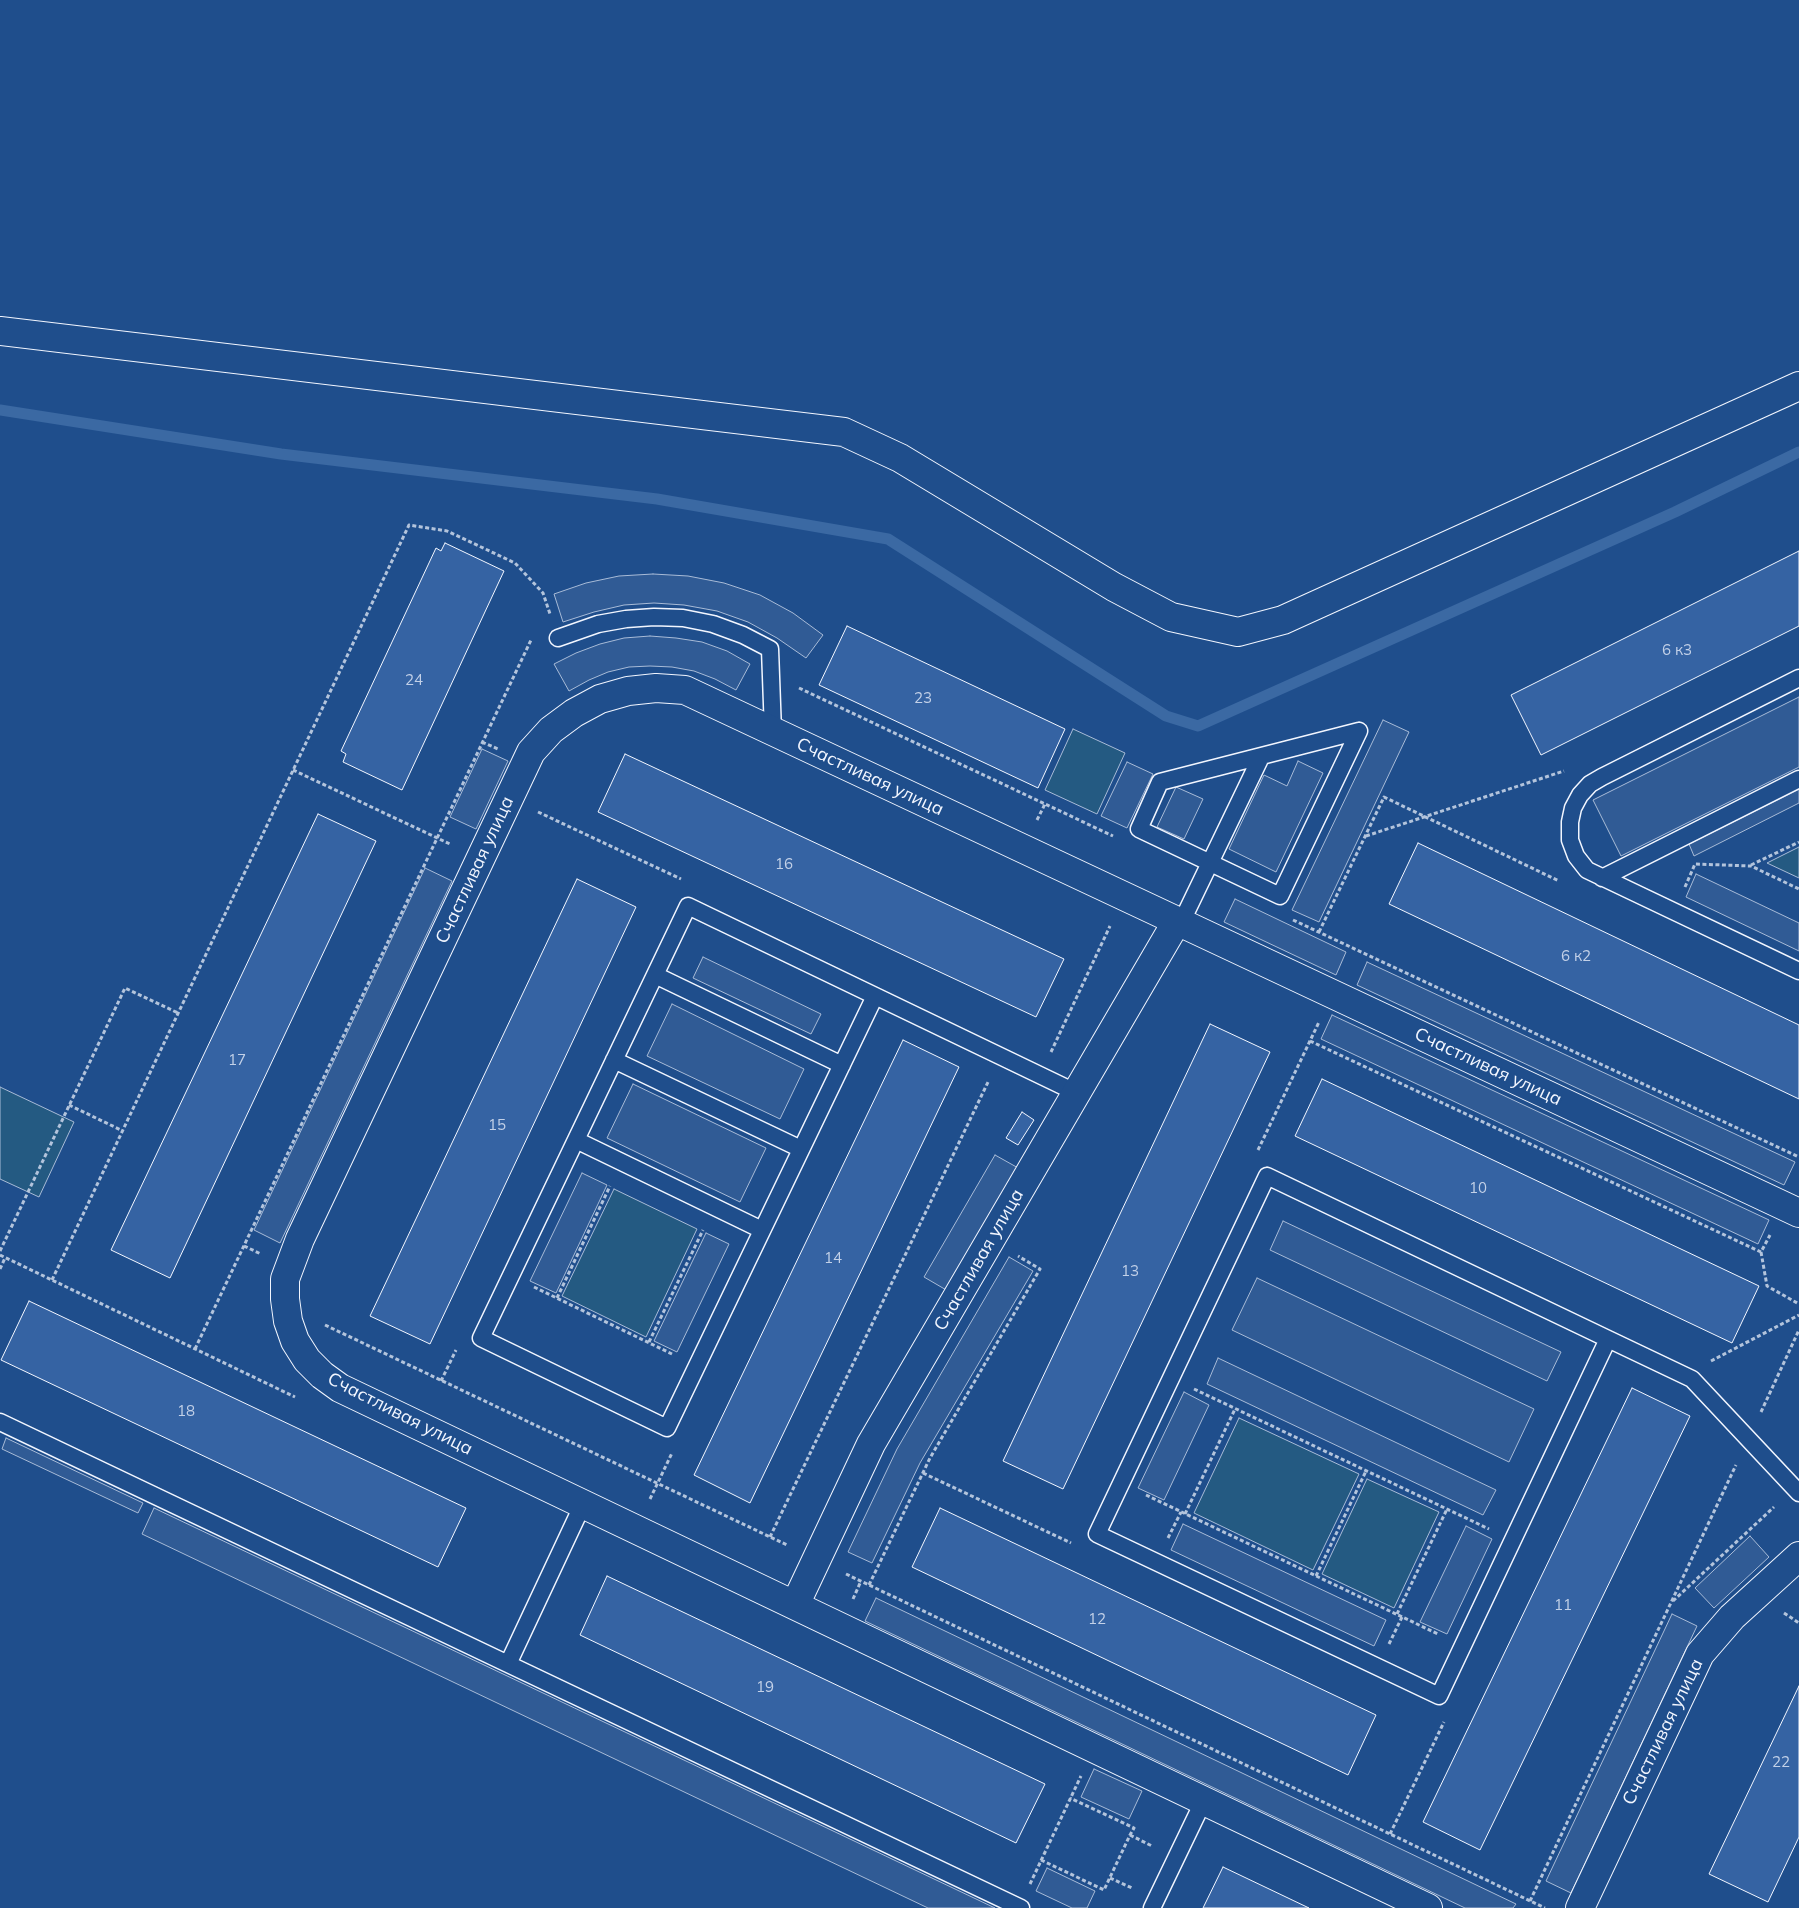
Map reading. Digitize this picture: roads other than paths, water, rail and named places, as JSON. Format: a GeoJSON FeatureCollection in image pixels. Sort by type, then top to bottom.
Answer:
{"type":"FeatureCollection","features":[{"type":"Feature","properties":{"kind":"street"},"geometry":{"type":"LineString","coordinates":[[0,331],[844,432],[900,458],[1114,587],[1171,617],[1238,632],[1283,620],[1799,386]]}},
{"type":"Feature","properties":{"kind":"street","name":"Счастливая улица"},"geometry":{"type":"LineString","coordinates":[[1428,1908],[340,1388],[322,1375],[307,1360],[295,1341],[288,1320],[285,1279],[300,1239],[531,752],[551,730],[574,712],[600,699],[628,691],[656,688],[685,690],[1799,1213]]}},
{"type":"Feature","properties":{"kind":"street","name":"Счастливая улица"},"geometry":{"type":"LineString","coordinates":[[795,1605],[872,1444],[1077,1092],[1179,922]]}},
{"type":"Feature","properties":{"kind":"street","name":"Счастливая улица"},"geometry":{"type":"LineString","coordinates":[[1580,1908],[1700,1654],[1732,1617],[1799,1556]]}},
{"type":"Feature","properties":{"kind":"lane"},"geometry":{"type":"LineString","coordinates":[[558,638],[598,624],[654,617],[683,618],[713,624],[743,635],[770,649],[773,732]]}},
{"type":"Feature","properties":{"kind":"lane"},"geometry":{"type":"LineString","coordinates":[[1799,678],[1590,784],[1580,795],[1573,808],[1570,822],[1570,840],[1576,856],[1586,870],[1799,971]]}},
{"type":"Feature","properties":{"kind":"lane"},"geometry":{"type":"LineString","coordinates":[[1359,731],[1280,896],[1210,862],[1139,828],[1160,782],[1359,731]]}},
{"type":"Feature","properties":{"kind":"lane"},"geometry":{"type":"LineString","coordinates":[[1179,922],[1260,757]]}},
{"type":"Feature","properties":{"kind":"lane"},"geometry":{"type":"LineString","coordinates":[[1602,878],[1799,779]]}},
{"type":"Feature","properties":{"kind":"lane"},"geometry":{"type":"LineString","coordinates":[[875,996],[667,1428],[481,1338],[688,906],[1077,1092]]}},
{"type":"Feature","properties":{"kind":"lane"},"geometry":{"type":"LineString","coordinates":[[655,975],[842,1064]]}},
{"type":"Feature","properties":{"kind":"lane"},"geometry":{"type":"LineString","coordinates":[[614,1060],[801,1149]]}},
{"type":"Feature","properties":{"kind":"lane"},"geometry":{"type":"LineString","coordinates":[[576,1140],[762,1230]]}},
{"type":"Feature","properties":{"kind":"lane"},"geometry":{"type":"LineString","coordinates":[[1608,1339],[1439,1696],[1097,1534],[1267,1176],[1692,1379],[1797,1491]]}},
{"type":"Feature","properties":{"kind":"lane"},"geometry":{"type":"LineString","coordinates":[[0,1422],[1020,1907]]}},
{"type":"Feature","properties":{"kind":"lane"},"geometry":{"type":"LineString","coordinates":[[508,1664],[583,1504]]}},
{"type":"Feature","properties":{"kind":"lane"},"geometry":{"type":"LineString","coordinates":[[1152,1908],[1204,1800]]}},
{"type":"Feature","properties":{"kind":"waterway"},"geometry":{"type":"LineString","coordinates":[[0,410],[281,454],[657,499],[888,539],[1166,716],[1198,726],[1675,512],[1799,452]]}}]}
